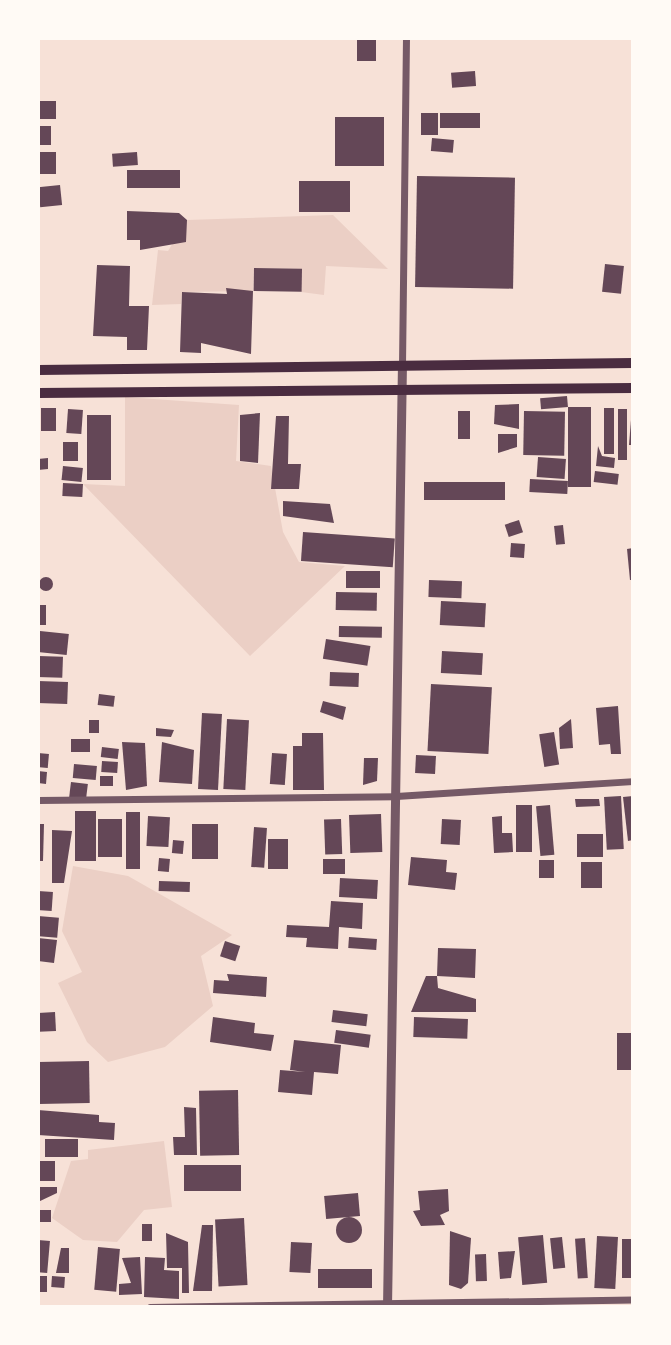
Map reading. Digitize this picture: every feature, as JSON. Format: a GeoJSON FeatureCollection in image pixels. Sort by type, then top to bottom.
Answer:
{"type":"FeatureCollection","features":[{"type":"Feature","properties":{"kind":"main road"},"geometry":{"type":"LineString","coordinates":[[38,370],[633,363]]}},
{"type":"Feature","properties":{"kind":"main road"},"geometry":{"type":"LineString","coordinates":[[38,393],[633,388]]}},
{"type":"Feature","properties":{"kind":"street"},"geometry":{"type":"LineString","coordinates":[[387,1305],[406,38]]}},
{"type":"Feature","properties":{"kind":"street"},"geometry":{"type":"LineString","coordinates":[[38,800],[396,796],[633,781]]}},
{"type":"Feature","properties":{"kind":"street"},"geometry":{"type":"LineString","coordinates":[[150,1307],[633,1299]]}},
{"type":"Feature","properties":{"kind":"shaded area"},"geometry":{"type":"Polygon","coordinates":[[[333,215],[388,269],[326,266],[324,295],[301,292],[301,269],[254,268],[253,291],[182,292],[181,304],[152,305],[158,250],[168,251],[187,220],[333,215]]]}},
{"type":"Feature","properties":{"kind":"shaded area"},"geometry":{"type":"Polygon","coordinates":[[[125,397],[239,405],[236,461],[271,466],[283,532],[299,562],[345,566],[250,656],[83,484],[125,486],[125,397]]]}},
{"type":"Feature","properties":{"kind":"shaded area"},"geometry":{"type":"Polygon","coordinates":[[[73,866],[128,876],[232,935],[201,956],[213,1006],[165,1047],[108,1062],[87,1042],[58,983],[82,972],[62,931],[73,866]]]}},
{"type":"Feature","properties":{"kind":"shaded area"},"geometry":{"type":"Polygon","coordinates":[[[164,1141],[172,1207],[144,1210],[117,1242],[83,1240],[52,1218],[71,1161],[88,1159],[88,1150],[164,1141]]]}},
{"type":"Feature","properties":{"kind":"building"},"geometry":{"type":"Polygon","coordinates":[[[357,38],[376,38],[376,61],[357,61],[357,38]]]}},
{"type":"Feature","properties":{"kind":"building"},"geometry":{"type":"Polygon","coordinates":[[[475,71],[476,86],[452,88],[451,73],[475,71]]]}},
{"type":"Feature","properties":{"kind":"building"},"geometry":{"type":"Polygon","coordinates":[[[38,101],[56,101],[56,119],[38,119],[38,101]]]}},
{"type":"Feature","properties":{"kind":"building"},"geometry":{"type":"Polygon","coordinates":[[[421,113],[438,113],[438,135],[421,135],[421,113]]]}},
{"type":"Feature","properties":{"kind":"building"},"geometry":{"type":"Polygon","coordinates":[[[440,113],[480,113],[480,128],[440,128],[440,113]]]}},
{"type":"Feature","properties":{"kind":"building"},"geometry":{"type":"Polygon","coordinates":[[[335,117],[384,117],[384,166],[335,166],[335,117]]]}},
{"type":"Feature","properties":{"kind":"building"},"geometry":{"type":"Polygon","coordinates":[[[38,126],[51,126],[51,145],[38,145],[38,126]]]}},
{"type":"Feature","properties":{"kind":"building"},"geometry":{"type":"Polygon","coordinates":[[[432,138],[454,140],[453,153],[431,151],[432,138]]]}},
{"type":"Feature","properties":{"kind":"building"},"geometry":{"type":"Polygon","coordinates":[[[38,152],[56,152],[56,174],[38,174],[38,152]]]}},
{"type":"Feature","properties":{"kind":"building"},"geometry":{"type":"Polygon","coordinates":[[[137,152],[138,165],[113,167],[112,154],[137,152]]]}},
{"type":"Feature","properties":{"kind":"building"},"geometry":{"type":"Polygon","coordinates":[[[127,170],[180,170],[180,188],[127,188],[127,170]]]}},
{"type":"Feature","properties":{"kind":"building"},"geometry":{"type":"Polygon","coordinates":[[[417,176],[515,178],[513,289],[415,287],[417,176]]]}},
{"type":"Feature","properties":{"kind":"building"},"geometry":{"type":"Polygon","coordinates":[[[299,181],[350,181],[350,212],[299,212],[299,181]]]}},
{"type":"Feature","properties":{"kind":"building"},"geometry":{"type":"Polygon","coordinates":[[[60,185],[62,205],[40,207],[38,187],[60,185]]]}},
{"type":"Feature","properties":{"kind":"building"},"geometry":{"type":"Polygon","coordinates":[[[127,211],[179,213],[187,220],[186,242],[140,250],[140,240],[127,240],[127,211]]]}},
{"type":"Feature","properties":{"kind":"building"},"geometry":{"type":"Polygon","coordinates":[[[605,264],[624,266],[621,294],[602,292],[605,264]]]}},
{"type":"Feature","properties":{"kind":"building"},"geometry":{"type":"Polygon","coordinates":[[[97,265],[130,266],[129,306],[149,306],[147,350],[127,350],[127,337],[93,336],[97,265]]]}},
{"type":"Feature","properties":{"kind":"building"},"geometry":{"type":"Polygon","coordinates":[[[254,268],[302,269],[302,292],[254,291],[254,268]]]}},
{"type":"Feature","properties":{"kind":"building"},"geometry":{"type":"Polygon","coordinates":[[[226,288],[253,291],[251,354],[201,343],[201,353],[180,352],[182,292],[227,294],[226,288]]]}},
{"type":"Feature","properties":{"kind":"building"},"geometry":{"type":"Polygon","coordinates":[[[567,396],[568,407],[541,409],[540,398],[567,396]]]}},
{"type":"Feature","properties":{"kind":"building"},"geometry":{"type":"Polygon","coordinates":[[[519,404],[519,429],[494,424],[495,405],[519,404]]]}},
{"type":"Feature","properties":{"kind":"building"},"geometry":{"type":"Polygon","coordinates":[[[568,407],[591,407],[591,487],[568,487],[568,407]]]}},
{"type":"Feature","properties":{"kind":"building"},"geometry":{"type":"Polygon","coordinates":[[[41,408],[56,408],[56,431],[41,431],[41,408]]]}},
{"type":"Feature","properties":{"kind":"building"},"geometry":{"type":"Polygon","coordinates":[[[604,408],[614,408],[614,454],[604,454],[604,408]]]}},
{"type":"Feature","properties":{"kind":"building"},"geometry":{"type":"Polygon","coordinates":[[[68,409],[83,410],[81,434],[66,433],[68,409]]]}},
{"type":"Feature","properties":{"kind":"building"},"geometry":{"type":"Polygon","coordinates":[[[618,409],[627,409],[627,460],[618,460],[618,409]]]}},
{"type":"Feature","properties":{"kind":"building"},"geometry":{"type":"Polygon","coordinates":[[[458,411],[470,411],[470,439],[458,439],[458,411]]]}},
{"type":"Feature","properties":{"kind":"building"},"geometry":{"type":"Polygon","coordinates":[[[524,411],[565,412],[564,456],[523,455],[524,411]]]}},
{"type":"Feature","properties":{"kind":"building"},"geometry":{"type":"Polygon","coordinates":[[[260,413],[258,463],[240,461],[240,415],[260,413]]]}},
{"type":"Feature","properties":{"kind":"building"},"geometry":{"type":"Polygon","coordinates":[[[87,415],[111,415],[111,480],[87,480],[87,415]]]}},
{"type":"Feature","properties":{"kind":"building"},"geometry":{"type":"Polygon","coordinates":[[[276,416],[289,416],[288,464],[301,464],[299,489],[271,489],[276,416]]]}},
{"type":"Feature","properties":{"kind":"building"},"geometry":{"type":"Polygon","coordinates":[[[631,420],[633,445],[629,445],[631,420]]]}},
{"type":"Feature","properties":{"kind":"building"},"geometry":{"type":"Polygon","coordinates":[[[498,434],[517,434],[517,447],[498,453],[498,434]]]}},
{"type":"Feature","properties":{"kind":"building"},"geometry":{"type":"Polygon","coordinates":[[[63,442],[78,442],[78,461],[63,461],[63,442]]]}},
{"type":"Feature","properties":{"kind":"building"},"geometry":{"type":"Polygon","coordinates":[[[598,446],[602,456],[615,458],[614,468],[596,466],[598,446]]]}},
{"type":"Feature","properties":{"kind":"building"},"geometry":{"type":"Polygon","coordinates":[[[538,457],[566,459],[565,479],[537,477],[538,457]]]}},
{"type":"Feature","properties":{"kind":"building"},"geometry":{"type":"Polygon","coordinates":[[[48,458],[48,469],[38,470],[38,459],[48,458]]]}},
{"type":"Feature","properties":{"kind":"building"},"geometry":{"type":"Polygon","coordinates":[[[63,466],[83,468],[81,482],[62,480],[63,466]]]}},
{"type":"Feature","properties":{"kind":"building"},"geometry":{"type":"Polygon","coordinates":[[[595,471],[619,474],[617,485],[594,482],[595,471]]]}},
{"type":"Feature","properties":{"kind":"building"},"geometry":{"type":"Polygon","coordinates":[[[530,479],[568,481],[567,494],[529,492],[530,479]]]}},
{"type":"Feature","properties":{"kind":"building"},"geometry":{"type":"Polygon","coordinates":[[[424,482],[505,482],[505,500],[424,500],[424,482]]]}},
{"type":"Feature","properties":{"kind":"building"},"geometry":{"type":"Polygon","coordinates":[[[63,483],[83,484],[82,497],[62,496],[63,483]]]}},
{"type":"Feature","properties":{"kind":"building"},"geometry":{"type":"Polygon","coordinates":[[[283,501],[330,504],[334,523],[283,516],[283,501]]]}},
{"type":"Feature","properties":{"kind":"building"},"geometry":{"type":"Polygon","coordinates":[[[519,520],[523,532],[509,537],[505,525],[519,520]]]}},
{"type":"Feature","properties":{"kind":"building"},"geometry":{"type":"Polygon","coordinates":[[[563,525],[565,544],[556,545],[554,526],[563,525]]]}},
{"type":"Feature","properties":{"kind":"building"},"geometry":{"type":"Polygon","coordinates":[[[303,532],[395,538],[393,567],[301,561],[303,532]]]}},
{"type":"Feature","properties":{"kind":"building"},"geometry":{"type":"Polygon","coordinates":[[[511,543],[525,544],[524,558],[510,557],[511,543]]]}},
{"type":"Feature","properties":{"kind":"building"},"geometry":{"type":"Polygon","coordinates":[[[633,548],[633,580],[630,580],[627,549],[633,548]]]}},
{"type":"Feature","properties":{"kind":"building"},"geometry":{"type":"Polygon","coordinates":[[[346,571],[380,571],[380,588],[346,588],[346,571]]]}},
{"type":"Feature","properties":{"kind":"building"},"geometry":{"type":"Polygon","coordinates":[[[46,577],[53,584],[46,591],[39,584],[46,577]]]}},
{"type":"Feature","properties":{"kind":"building"},"geometry":{"type":"Polygon","coordinates":[[[429,580],[462,581],[461,598],[428,597],[429,580]]]}},
{"type":"Feature","properties":{"kind":"building"},"geometry":{"type":"Polygon","coordinates":[[[336,592],[377,593],[377,611],[336,610],[336,592]]]}},
{"type":"Feature","properties":{"kind":"building"},"geometry":{"type":"Polygon","coordinates":[[[441,601],[486,603],[485,627],[440,625],[441,601]]]}},
{"type":"Feature","properties":{"kind":"building"},"geometry":{"type":"Polygon","coordinates":[[[38,605],[46,605],[46,625],[38,625],[38,605]]]}},
{"type":"Feature","properties":{"kind":"building"},"geometry":{"type":"Polygon","coordinates":[[[339,626],[382,627],[382,638],[339,637],[339,626]]]}},
{"type":"Feature","properties":{"kind":"building"},"geometry":{"type":"Polygon","coordinates":[[[40,631],[69,634],[67,655],[38,652],[40,631]]]}},
{"type":"Feature","properties":{"kind":"building"},"geometry":{"type":"Polygon","coordinates":[[[326,639],[370,646],[367,666],[323,659],[326,639]]]}},
{"type":"Feature","properties":{"kind":"building"},"geometry":{"type":"Polygon","coordinates":[[[442,651],[483,653],[482,675],[441,673],[442,651]]]}},
{"type":"Feature","properties":{"kind":"building"},"geometry":{"type":"Polygon","coordinates":[[[38,656],[63,657],[62,678],[38,677],[38,656]]]}},
{"type":"Feature","properties":{"kind":"building"},"geometry":{"type":"Polygon","coordinates":[[[330,672],[359,673],[358,687],[330,686],[330,672]]]}},
{"type":"Feature","properties":{"kind":"building"},"geometry":{"type":"Polygon","coordinates":[[[38,681],[68,682],[67,704],[38,703],[38,681]]]}},
{"type":"Feature","properties":{"kind":"building"},"geometry":{"type":"Polygon","coordinates":[[[431,684],[492,687],[488,754],[427,751],[431,684]]]}},
{"type":"Feature","properties":{"kind":"building"},"geometry":{"type":"Polygon","coordinates":[[[99,694],[115,696],[114,707],[98,705],[99,694]]]}},
{"type":"Feature","properties":{"kind":"building"},"geometry":{"type":"Polygon","coordinates":[[[323,701],[346,707],[343,720],[320,712],[323,701]]]}},
{"type":"Feature","properties":{"kind":"building"},"geometry":{"type":"Polygon","coordinates":[[[618,706],[621,754],[611,754],[610,744],[599,745],[596,708],[618,706]]]}},
{"type":"Feature","properties":{"kind":"building"},"geometry":{"type":"Polygon","coordinates":[[[202,713],[222,714],[218,790],[198,789],[202,713]]]}},
{"type":"Feature","properties":{"kind":"building"},"geometry":{"type":"Polygon","coordinates":[[[227,719],[249,720],[245,790],[223,789],[227,719]]]}},
{"type":"Feature","properties":{"kind":"building"},"geometry":{"type":"Polygon","coordinates":[[[571,719],[573,748],[560,749],[559,728],[571,719]]]}},
{"type":"Feature","properties":{"kind":"building"},"geometry":{"type":"Polygon","coordinates":[[[89,720],[99,720],[99,733],[89,733],[89,720]]]}},
{"type":"Feature","properties":{"kind":"building"},"geometry":{"type":"Polygon","coordinates":[[[156,728],[174,730],[171,737],[156,736],[156,728]]]}},
{"type":"Feature","properties":{"kind":"building"},"geometry":{"type":"Polygon","coordinates":[[[554,732],[559,765],[544,767],[539,734],[554,732]]]}},
{"type":"Feature","properties":{"kind":"building"},"geometry":{"type":"Polygon","coordinates":[[[302,733],[323,733],[324,790],[293,790],[293,746],[302,746],[302,733]]]}},
{"type":"Feature","properties":{"kind":"building"},"geometry":{"type":"Polygon","coordinates":[[[71,739],[90,739],[90,752],[71,752],[71,739]]]}},
{"type":"Feature","properties":{"kind":"building"},"geometry":{"type":"Polygon","coordinates":[[[122,742],[145,743],[147,786],[126,790],[122,742]]]}},
{"type":"Feature","properties":{"kind":"building"},"geometry":{"type":"Polygon","coordinates":[[[162,742],[194,750],[192,784],[159,782],[162,742]]]}},
{"type":"Feature","properties":{"kind":"building"},"geometry":{"type":"Polygon","coordinates":[[[102,747],[119,749],[118,759],[101,757],[102,747]]]}},
{"type":"Feature","properties":{"kind":"building"},"geometry":{"type":"Polygon","coordinates":[[[38,753],[49,754],[48,768],[38,767],[38,753]]]}},
{"type":"Feature","properties":{"kind":"building"},"geometry":{"type":"Polygon","coordinates":[[[272,753],[287,754],[285,785],[270,784],[272,753]]]}},
{"type":"Feature","properties":{"kind":"building"},"geometry":{"type":"Polygon","coordinates":[[[416,755],[436,756],[435,774],[415,773],[416,755]]]}},
{"type":"Feature","properties":{"kind":"building"},"geometry":{"type":"Polygon","coordinates":[[[364,758],[378,758],[377,781],[363,785],[364,758]]]}},
{"type":"Feature","properties":{"kind":"building"},"geometry":{"type":"Polygon","coordinates":[[[102,761],[118,762],[117,773],[101,772],[102,761]]]}},
{"type":"Feature","properties":{"kind":"building"},"geometry":{"type":"Polygon","coordinates":[[[74,764],[97,766],[96,780],[73,778],[74,764]]]}},
{"type":"Feature","properties":{"kind":"building"},"geometry":{"type":"Polygon","coordinates":[[[38,771],[47,772],[46,784],[38,783],[38,771]]]}},
{"type":"Feature","properties":{"kind":"building"},"geometry":{"type":"Polygon","coordinates":[[[100,776],[113,776],[113,786],[100,786],[100,776]]]}},
{"type":"Feature","properties":{"kind":"building"},"geometry":{"type":"Polygon","coordinates":[[[71,782],[88,784],[86,799],[69,797],[71,782]]]}},
{"type":"Feature","properties":{"kind":"building"},"geometry":{"type":"Polygon","coordinates":[[[621,796],[624,849],[607,850],[604,797],[621,796]]]}},
{"type":"Feature","properties":{"kind":"building"},"geometry":{"type":"Polygon","coordinates":[[[633,796],[633,840],[628,841],[623,797],[633,796]]]}},
{"type":"Feature","properties":{"kind":"building"},"geometry":{"type":"Polygon","coordinates":[[[575,799],[599,799],[600,806],[576,807],[575,799]]]}},
{"type":"Feature","properties":{"kind":"building"},"geometry":{"type":"Polygon","coordinates":[[[516,805],[532,805],[532,852],[516,852],[516,805]]]}},
{"type":"Feature","properties":{"kind":"building"},"geometry":{"type":"Polygon","coordinates":[[[550,805],[554,855],[540,856],[536,806],[550,805]]]}},
{"type":"Feature","properties":{"kind":"building"},"geometry":{"type":"Polygon","coordinates":[[[75,811],[96,811],[96,861],[75,861],[75,811]]]}},
{"type":"Feature","properties":{"kind":"building"},"geometry":{"type":"Polygon","coordinates":[[[126,812],[140,812],[140,869],[126,869],[126,812]]]}},
{"type":"Feature","properties":{"kind":"building"},"geometry":{"type":"Polygon","coordinates":[[[381,814],[382,852],[350,853],[349,815],[381,814]]]}},
{"type":"Feature","properties":{"kind":"building"},"geometry":{"type":"Polygon","coordinates":[[[148,816],[170,817],[168,847],[146,846],[148,816]]]}},
{"type":"Feature","properties":{"kind":"building"},"geometry":{"type":"Polygon","coordinates":[[[502,816],[502,833],[512,833],[513,852],[494,853],[492,817],[502,816]]]}},
{"type":"Feature","properties":{"kind":"building"},"geometry":{"type":"Polygon","coordinates":[[[98,819],[122,819],[122,857],[98,857],[98,819]]]}},
{"type":"Feature","properties":{"kind":"building"},"geometry":{"type":"Polygon","coordinates":[[[341,819],[342,854],[325,855],[324,820],[341,819]]]}},
{"type":"Feature","properties":{"kind":"building"},"geometry":{"type":"Polygon","coordinates":[[[442,819],[461,820],[460,845],[441,844],[442,819]]]}},
{"type":"Feature","properties":{"kind":"building"},"geometry":{"type":"Polygon","coordinates":[[[38,824],[44,824],[43,861],[38,861],[38,824]]]}},
{"type":"Feature","properties":{"kind":"building"},"geometry":{"type":"Polygon","coordinates":[[[192,824],[218,824],[218,859],[192,859],[192,824]]]}},
{"type":"Feature","properties":{"kind":"building"},"geometry":{"type":"Polygon","coordinates":[[[254,827],[267,828],[264,868],[251,867],[254,827]]]}},
{"type":"Feature","properties":{"kind":"building"},"geometry":{"type":"Polygon","coordinates":[[[52,830],[72,831],[64,883],[52,883],[52,830]]]}},
{"type":"Feature","properties":{"kind":"building"},"geometry":{"type":"Polygon","coordinates":[[[577,834],[603,834],[603,857],[577,857],[577,834]]]}},
{"type":"Feature","properties":{"kind":"building"},"geometry":{"type":"Polygon","coordinates":[[[268,839],[288,839],[288,869],[268,869],[268,839]]]}},
{"type":"Feature","properties":{"kind":"building"},"geometry":{"type":"Polygon","coordinates":[[[173,840],[184,841],[183,854],[172,853],[173,840]]]}},
{"type":"Feature","properties":{"kind":"building"},"geometry":{"type":"Polygon","coordinates":[[[411,857],[447,860],[446,872],[457,873],[455,890],[408,885],[411,857]]]}},
{"type":"Feature","properties":{"kind":"building"},"geometry":{"type":"Polygon","coordinates":[[[159,858],[170,859],[169,872],[158,871],[159,858]]]}},
{"type":"Feature","properties":{"kind":"building"},"geometry":{"type":"Polygon","coordinates":[[[323,859],[345,859],[345,874],[323,874],[323,859]]]}},
{"type":"Feature","properties":{"kind":"building"},"geometry":{"type":"Polygon","coordinates":[[[539,860],[554,860],[554,878],[539,878],[539,860]]]}},
{"type":"Feature","properties":{"kind":"building"},"geometry":{"type":"Polygon","coordinates":[[[581,862],[602,862],[602,888],[581,888],[581,862]]]}},
{"type":"Feature","properties":{"kind":"building"},"geometry":{"type":"Polygon","coordinates":[[[340,878],[378,880],[377,899],[339,897],[340,878]]]}},
{"type":"Feature","properties":{"kind":"building"},"geometry":{"type":"Polygon","coordinates":[[[159,881],[190,882],[190,892],[159,891],[159,881]]]}},
{"type":"Feature","properties":{"kind":"building"},"geometry":{"type":"Polygon","coordinates":[[[38,891],[53,892],[52,911],[38,910],[38,891]]]}},
{"type":"Feature","properties":{"kind":"building"},"geometry":{"type":"Polygon","coordinates":[[[331,901],[363,903],[362,929],[339,927],[338,949],[306,947],[307,938],[286,937],[287,925],[329,927],[331,901]]]}},
{"type":"Feature","properties":{"kind":"building"},"geometry":{"type":"Polygon","coordinates":[[[38,916],[59,918],[57,938],[38,936],[38,916]]]}},
{"type":"Feature","properties":{"kind":"building"},"geometry":{"type":"Polygon","coordinates":[[[349,937],[377,939],[376,950],[348,948],[349,937]]]}},
{"type":"Feature","properties":{"kind":"building"},"geometry":{"type":"Polygon","coordinates":[[[38,938],[57,940],[54,963],[38,961],[38,938]]]}},
{"type":"Feature","properties":{"kind":"building"},"geometry":{"type":"Polygon","coordinates":[[[225,941],[240,946],[235,961],[220,956],[225,941]]]}},
{"type":"Feature","properties":{"kind":"building"},"geometry":{"type":"Polygon","coordinates":[[[438,948],[476,949],[475,978],[437,976],[438,948]]]}},
{"type":"Feature","properties":{"kind":"building"},"geometry":{"type":"Polygon","coordinates":[[[227,974],[267,977],[266,997],[213,993],[214,980],[229,981],[227,974]]]}},
{"type":"Feature","properties":{"kind":"building"},"geometry":{"type":"Polygon","coordinates":[[[426,976],[437,976],[438,988],[476,999],[476,1012],[411,1012],[426,976]]]}},
{"type":"Feature","properties":{"kind":"building"},"geometry":{"type":"Polygon","coordinates":[[[333,1010],[368,1014],[366,1026],[332,1022],[333,1010]]]}},
{"type":"Feature","properties":{"kind":"building"},"geometry":{"type":"Polygon","coordinates":[[[55,1012],[56,1031],[39,1032],[38,1013],[55,1012]]]}},
{"type":"Feature","properties":{"kind":"building"},"geometry":{"type":"Polygon","coordinates":[[[213,1017],[255,1023],[254,1033],[274,1035],[271,1051],[210,1042],[213,1017]]]}},
{"type":"Feature","properties":{"kind":"building"},"geometry":{"type":"Polygon","coordinates":[[[414,1017],[468,1019],[467,1039],[413,1037],[414,1017]]]}},
{"type":"Feature","properties":{"kind":"building"},"geometry":{"type":"Polygon","coordinates":[[[336,1030],[371,1035],[369,1048],[334,1043],[336,1030]]]}},
{"type":"Feature","properties":{"kind":"building"},"geometry":{"type":"Polygon","coordinates":[[[617,1033],[633,1033],[633,1070],[617,1070],[617,1033]]]}},
{"type":"Feature","properties":{"kind":"building"},"geometry":{"type":"Polygon","coordinates":[[[294,1040],[341,1045],[338,1074],[314,1072],[312,1095],[278,1092],[280,1070],[305,1072],[290,1070],[294,1040]]]}},
{"type":"Feature","properties":{"kind":"building"},"geometry":{"type":"Polygon","coordinates":[[[89,1061],[90,1103],[39,1104],[38,1062],[89,1061]]]}},
{"type":"Feature","properties":{"kind":"building"},"geometry":{"type":"Polygon","coordinates":[[[238,1090],[239,1155],[200,1156],[199,1091],[238,1090]]]}},
{"type":"Feature","properties":{"kind":"building"},"geometry":{"type":"Polygon","coordinates":[[[184,1107],[196,1108],[197,1155],[174,1155],[173,1137],[185,1137],[184,1107]]]}},
{"type":"Feature","properties":{"kind":"building"},"geometry":{"type":"Polygon","coordinates":[[[38,1110],[99,1115],[99,1122],[115,1123],[114,1140],[38,1135],[38,1110]]]}},
{"type":"Feature","properties":{"kind":"building"},"geometry":{"type":"Polygon","coordinates":[[[45,1139],[78,1139],[78,1157],[45,1157],[45,1139]]]}},
{"type":"Feature","properties":{"kind":"building"},"geometry":{"type":"Polygon","coordinates":[[[38,1161],[55,1161],[55,1181],[38,1181],[38,1161]]]}},
{"type":"Feature","properties":{"kind":"building"},"geometry":{"type":"Polygon","coordinates":[[[184,1165],[241,1165],[241,1191],[184,1191],[184,1165]]]}},
{"type":"Feature","properties":{"kind":"building"},"geometry":{"type":"Polygon","coordinates":[[[38,1187],[57,1187],[57,1193],[38,1202],[38,1187]]]}},
{"type":"Feature","properties":{"kind":"building"},"geometry":{"type":"Polygon","coordinates":[[[448,1189],[449,1211],[440,1215],[445,1225],[421,1226],[413,1211],[420,1210],[418,1191],[448,1189]]]}},
{"type":"Feature","properties":{"kind":"building"},"geometry":{"type":"Polygon","coordinates":[[[358,1193],[360,1216],[326,1219],[324,1196],[358,1193]]]}},
{"type":"Feature","properties":{"kind":"building"},"geometry":{"type":"Polygon","coordinates":[[[38,1210],[51,1210],[51,1222],[38,1222],[38,1210]]]}},
{"type":"Feature","properties":{"kind":"building"},"geometry":{"type":"Polygon","coordinates":[[[349,1217],[358,1221],[362,1230],[358,1239],[349,1243],[340,1239],[336,1230],[340,1221],[349,1217]]]}},
{"type":"Feature","properties":{"kind":"building"},"geometry":{"type":"Polygon","coordinates":[[[244,1218],[248,1285],[219,1286],[215,1220],[244,1218]]]}},
{"type":"Feature","properties":{"kind":"building"},"geometry":{"type":"Polygon","coordinates":[[[142,1224],[152,1224],[152,1241],[142,1241],[142,1224]]]}},
{"type":"Feature","properties":{"kind":"building"},"geometry":{"type":"Polygon","coordinates":[[[202,1225],[213,1225],[212,1291],[193,1291],[202,1225]]]}},
{"type":"Feature","properties":{"kind":"building"},"geometry":{"type":"Polygon","coordinates":[[[450,1231],[471,1238],[468,1283],[461,1289],[449,1285],[450,1231]]]}},
{"type":"Feature","properties":{"kind":"building"},"geometry":{"type":"Polygon","coordinates":[[[166,1233],[188,1242],[189,1293],[182,1293],[182,1268],[167,1268],[166,1233]]]}},
{"type":"Feature","properties":{"kind":"building"},"geometry":{"type":"Polygon","coordinates":[[[543,1235],[547,1283],[522,1285],[518,1237],[543,1235]]]}},
{"type":"Feature","properties":{"kind":"building"},"geometry":{"type":"Polygon","coordinates":[[[597,1236],[618,1237],[615,1289],[594,1288],[597,1236]]]}},
{"type":"Feature","properties":{"kind":"building"},"geometry":{"type":"Polygon","coordinates":[[[562,1237],[565,1268],[553,1269],[550,1238],[562,1237]]]}},
{"type":"Feature","properties":{"kind":"building"},"geometry":{"type":"Polygon","coordinates":[[[585,1238],[588,1278],[578,1279],[575,1239],[585,1238]]]}},
{"type":"Feature","properties":{"kind":"building"},"geometry":{"type":"Polygon","coordinates":[[[622,1239],[633,1239],[633,1278],[622,1278],[622,1239]]]}},
{"type":"Feature","properties":{"kind":"building"},"geometry":{"type":"Polygon","coordinates":[[[38,1240],[50,1241],[47,1273],[38,1272],[38,1240]]]}},
{"type":"Feature","properties":{"kind":"building"},"geometry":{"type":"Polygon","coordinates":[[[291,1242],[312,1243],[310,1273],[289,1272],[291,1242]]]}},
{"type":"Feature","properties":{"kind":"building"},"geometry":{"type":"Polygon","coordinates":[[[98,1247],[120,1249],[116,1292],[94,1290],[98,1247]]]}},
{"type":"Feature","properties":{"kind":"building"},"geometry":{"type":"Polygon","coordinates":[[[61,1248],[69,1248],[69,1273],[56,1273],[61,1248]]]}},
{"type":"Feature","properties":{"kind":"building"},"geometry":{"type":"Polygon","coordinates":[[[515,1251],[511,1278],[500,1279],[498,1252],[515,1251]]]}},
{"type":"Feature","properties":{"kind":"building"},"geometry":{"type":"Polygon","coordinates":[[[475,1254],[486,1254],[487,1281],[476,1281],[475,1254]]]}},
{"type":"Feature","properties":{"kind":"building"},"geometry":{"type":"Polygon","coordinates":[[[140,1257],[142,1294],[119,1295],[119,1284],[131,1283],[122,1258],[140,1257]]]}},
{"type":"Feature","properties":{"kind":"building"},"geometry":{"type":"Polygon","coordinates":[[[145,1257],[165,1258],[164,1270],[179,1271],[179,1299],[144,1297],[145,1257]]]}},
{"type":"Feature","properties":{"kind":"building"},"geometry":{"type":"Polygon","coordinates":[[[318,1269],[372,1269],[372,1288],[318,1288],[318,1269]]]}},
{"type":"Feature","properties":{"kind":"building"},"geometry":{"type":"Polygon","coordinates":[[[38,1276],[47,1276],[47,1292],[38,1292],[38,1276]]]}},
{"type":"Feature","properties":{"kind":"building"},"geometry":{"type":"Polygon","coordinates":[[[52,1276],[65,1277],[64,1288],[51,1287],[52,1276]]]}}]}
